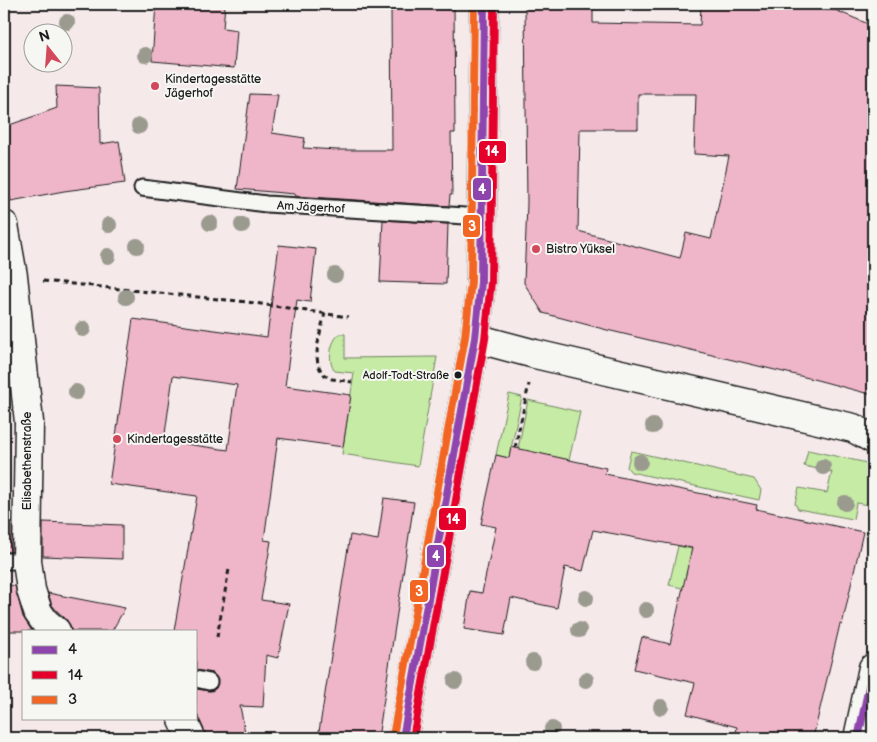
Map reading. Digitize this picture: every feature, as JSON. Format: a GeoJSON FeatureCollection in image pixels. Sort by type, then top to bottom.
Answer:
{"type":"FeatureCollection","features":[{"type":"Feature","properties":{"kind":"street"},"geometry":{"type":"LineString","coordinates":[[403,738],[475,338],[481,282],[484,4]]}},
{"type":"Feature","properties":{"kind":"street","name":"Elisabethenstraße"},"geometry":{"type":"LineString","coordinates":[[4,224],[13,276],[29,422],[16,561],[31,590],[38,612],[55,630]]}},
{"type":"Feature","properties":{"kind":"street"},"geometry":{"type":"LineString","coordinates":[[475,338],[535,354],[853,428],[873,439]]}},
{"type":"Feature","properties":{"kind":"street"},"geometry":{"type":"LineString","coordinates":[[858,738],[873,668]]}},
{"type":"Feature","properties":{"kind":"street"},"geometry":{"type":"LineString","coordinates":[[183,720],[191,738]]}},
{"type":"Feature","properties":{"kind":"lane","name":"Am Jägerhof"},"geometry":{"type":"LineString","coordinates":[[142,188],[266,204],[482,217]]}},
{"type":"Feature","properties":{"kind":"path"},"geometry":{"type":"LineString","coordinates":[[13,276],[247,302],[348,317]]}},
{"type":"Feature","properties":{"kind":"path"},"geometry":{"type":"LineString","coordinates":[[325,313],[317,364],[322,372],[331,378],[352,382]]}},
{"type":"Feature","properties":{"kind":"path"},"geometry":{"type":"LineString","coordinates":[[514,448],[535,354]]}},
{"type":"Feature","properties":{"kind":"path"},"geometry":{"type":"LineString","coordinates":[[217,637],[229,569]]}},
{"type":"Feature","properties":{"kind":"green space"},"geometry":{"type":"Polygon","coordinates":[[[340,334],[345,334],[345,358],[437,357],[418,466],[342,454],[354,373],[335,371],[331,363],[332,346],[340,334]]]}},
{"type":"Feature","properties":{"kind":"green space"},"geometry":{"type":"Polygon","coordinates":[[[509,394],[522,397],[509,458],[496,455],[509,394]]]}},
{"type":"Feature","properties":{"kind":"green space"},"geometry":{"type":"Polygon","coordinates":[[[528,400],[580,412],[569,460],[518,449],[528,400]]]}},
{"type":"Feature","properties":{"kind":"green space"},"geometry":{"type":"Polygon","coordinates":[[[808,450],[867,463],[873,488],[869,505],[856,503],[853,519],[798,509],[795,503],[799,488],[827,493],[832,472],[804,466],[808,450]]]}},
{"type":"Feature","properties":{"kind":"green space"},"geometry":{"type":"Polygon","coordinates":[[[631,451],[754,479],[761,490],[759,500],[631,472],[627,467],[631,451]]]}},
{"type":"Feature","properties":{"kind":"green space"},"geometry":{"type":"Polygon","coordinates":[[[678,546],[745,561],[717,596],[669,585],[678,546]]]}},
{"type":"Feature","properties":{"kind":"building"},"geometry":{"type":"Polygon","coordinates":[[[156,4],[225,4],[223,28],[237,30],[234,68],[152,61],[156,4]]]}},
{"type":"Feature","properties":{"kind":"building"},"geometry":{"type":"Polygon","coordinates":[[[391,4],[454,4],[455,133],[451,133],[452,195],[450,195],[449,206],[295,196],[295,194],[237,189],[250,94],[278,95],[272,133],[305,138],[303,148],[392,150],[391,4]]]}},
{"type":"Feature","properties":{"kind":"building"},"geometry":{"type":"Polygon","coordinates":[[[525,4],[593,4],[593,23],[700,25],[701,4],[734,4],[835,10],[873,26],[873,395],[543,313],[524,283],[527,203],[525,4]],[[638,94],[638,129],[580,129],[578,231],[680,258],[686,233],[711,239],[729,156],[694,154],[696,94],[638,94]]]}},
{"type":"Feature","properties":{"kind":"building"},"geometry":{"type":"Polygon","coordinates":[[[56,86],[99,88],[100,144],[119,141],[125,183],[64,191],[11,201],[4,177],[4,127],[57,108],[56,86]]]}},
{"type":"Feature","properties":{"kind":"building"},"geometry":{"type":"Polygon","coordinates":[[[383,220],[448,224],[446,284],[380,282],[383,220]]]}},
{"type":"Feature","properties":{"kind":"building"},"geometry":{"type":"Polygon","coordinates":[[[279,245],[316,249],[310,302],[297,300],[285,386],[351,395],[343,447],[278,438],[264,540],[271,541],[261,600],[289,604],[278,658],[266,655],[263,707],[240,706],[246,738],[206,738],[198,716],[198,689],[212,691],[216,688],[218,680],[212,673],[198,670],[198,630],[174,630],[197,496],[109,484],[133,319],[267,337],[279,245]],[[173,376],[164,441],[228,450],[237,385],[173,376]]]}},
{"type":"Feature","properties":{"kind":"building"},"geometry":{"type":"Polygon","coordinates":[[[511,447],[606,468],[605,474],[757,505],[756,509],[863,532],[842,625],[840,624],[813,738],[735,738],[737,727],[687,714],[695,683],[634,669],[642,637],[670,644],[692,548],[593,530],[583,571],[565,567],[557,608],[511,598],[504,635],[464,629],[470,591],[482,593],[496,527],[481,524],[496,455],[509,458],[511,447]]]}},
{"type":"Feature","properties":{"kind":"building"},"geometry":{"type":"Polygon","coordinates":[[[384,498],[414,502],[378,738],[318,738],[350,535],[378,540],[384,498]]]}},
{"type":"Feature","properties":{"kind":"building"},"geometry":{"type":"Polygon","coordinates":[[[4,520],[12,521],[12,552],[4,552],[4,520]]]}},
{"type":"Feature","properties":{"kind":"building"},"geometry":{"type":"Polygon","coordinates":[[[43,522],[122,525],[122,559],[43,556],[43,522]]]}},
{"type":"Feature","properties":{"kind":"building"},"geometry":{"type":"Polygon","coordinates":[[[4,584],[15,586],[23,617],[31,630],[4,631],[4,584]]]}},
{"type":"Feature","properties":{"kind":"building"},"geometry":{"type":"Polygon","coordinates":[[[48,593],[125,608],[113,630],[71,630],[66,619],[52,605],[48,593]]]}},
{"type":"Feature","properties":{"kind":"transit line","name":"3"},"geometry":{"type":"LineString","coordinates":[[393,736],[465,337],[471,281],[474,4]]}},
{"type":"Feature","properties":{"kind":"transit line","name":"4"},"geometry":{"type":"LineString","coordinates":[[403,738],[475,338],[481,282],[484,4]]}},
{"type":"Feature","properties":{"kind":"transit line","name":"14"},"geometry":{"type":"LineString","coordinates":[[413,738],[485,339],[491,282],[494,4]]}},
{"type":"Feature","properties":{"kind":"transit line","name":"4"},"geometry":{"type":"LineString","coordinates":[[858,738],[873,668]]}},
{"type":"Feature","properties":{"kind":"place","name":"Kindertagesstätte Jägerhof"},"geometry":{"type":"Point","coordinates":[155,86]}},
{"type":"Feature","properties":{"kind":"place","name":"Bistro Yüksel"},"geometry":{"type":"Point","coordinates":[536,249]}},
{"type":"Feature","properties":{"kind":"place","name":"Adolf-Todt-Straße"},"geometry":{"type":"Point","coordinates":[458,375]}},
{"type":"Feature","properties":{"kind":"place","name":"Kindertagesstätte"},"geometry":{"type":"Point","coordinates":[117,439]}}]}
